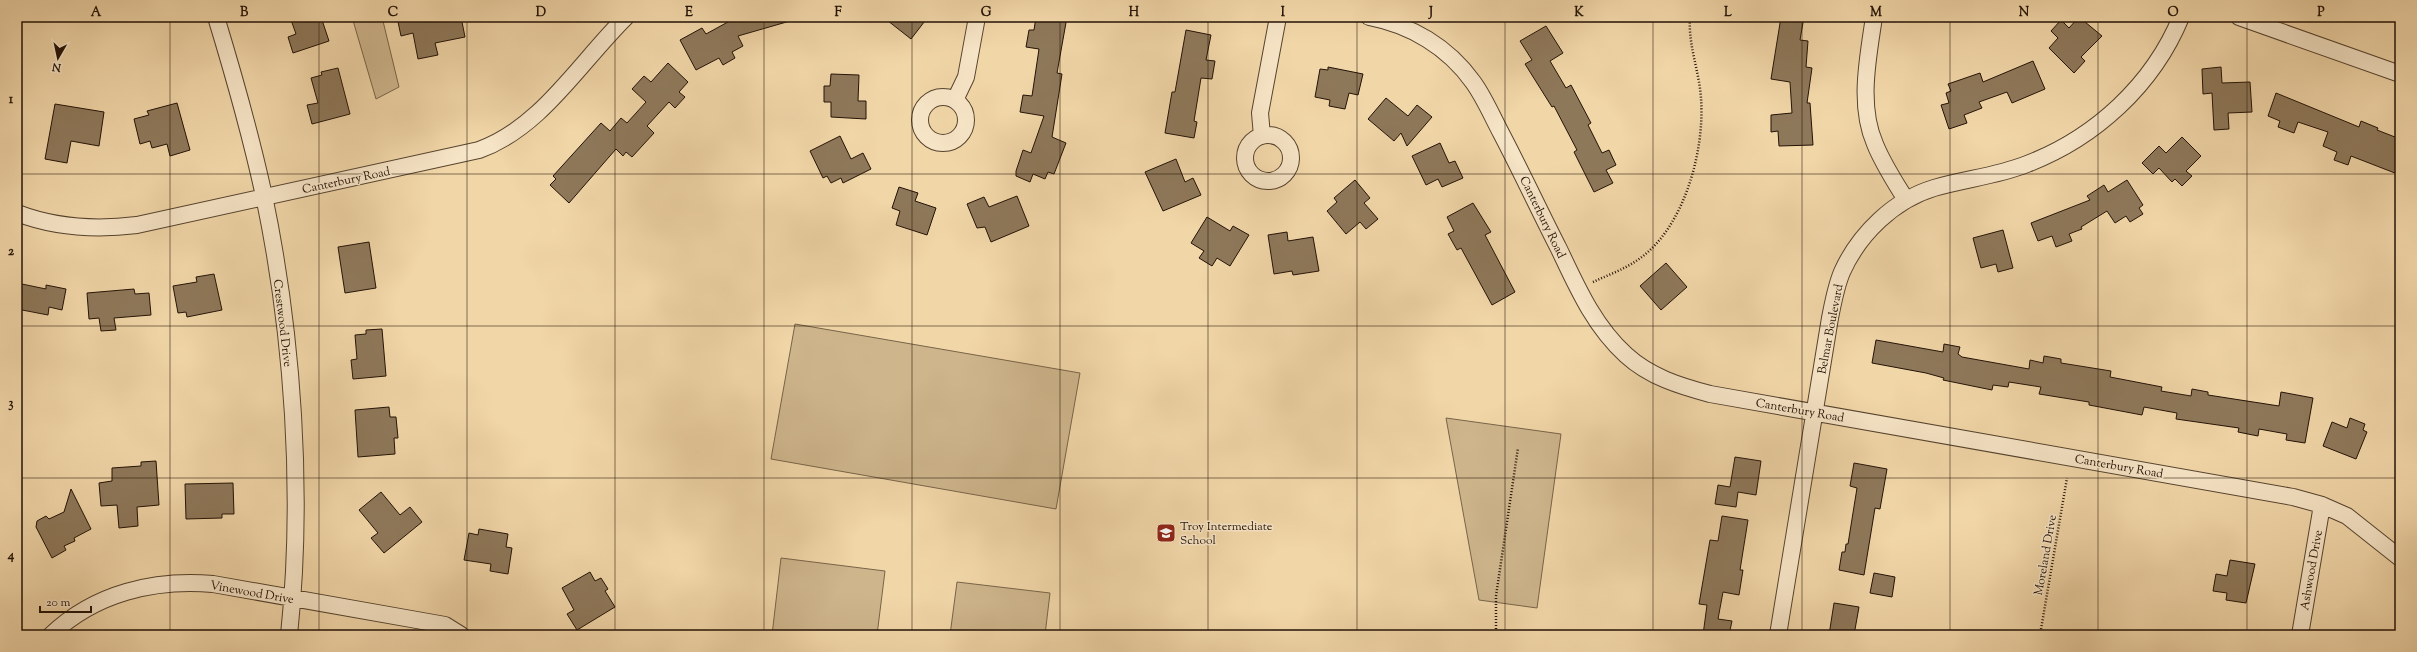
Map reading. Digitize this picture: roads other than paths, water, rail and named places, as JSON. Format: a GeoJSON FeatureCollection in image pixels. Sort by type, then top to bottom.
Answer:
{"type":"FeatureCollection","features":[{"type":"Feature","properties":{"kind":"street","name":"Crestwood Drive"},"geometry":{"type":"LineString","coordinates":[[216,17],[242,103],[264,198],[282,308],[289,378],[295,478],[293,599],[289,635]]}},
{"type":"Feature","properties":{"kind":"street","name":"Canterbury Road"},"geometry":{"type":"LineString","coordinates":[[17,213],[67,226],[114,228],[158,221],[466,154],[496,144],[526,124],[626,17]]}},
{"type":"Feature","properties":{"kind":"street"},"geometry":{"type":"LineString","coordinates":[[955,100],[966,77],[977,17]]}},
{"type":"Feature","properties":{"kind":"street"},"geometry":{"type":"LineString","coordinates":[[1262,136],[1260,112],[1278,17]]}},
{"type":"Feature","properties":{"kind":"street","name":"Canterbury Road"},"geometry":{"type":"LineString","coordinates":[[1369,17],[1404,27],[1430,40],[1443,49],[1474,83],[1511,153],[1584,301],[1607,336],[1626,356],[1647,371],[1678,385],[1710,394],[2286,496],[2322,505],[2347,516],[2400,558]]}},
{"type":"Feature","properties":{"kind":"street"},"geometry":{"type":"LineString","coordinates":[[1874,17],[1865,95],[1869,125],[1874,143],[1906,200]]}},
{"type":"Feature","properties":{"kind":"street","name":"Belmar Boulevard"},"geometry":{"type":"LineString","coordinates":[[1778,635],[1830,318],[1842,272],[1858,243],[1875,224],[1906,200],[1931,189],[2003,172],[2027,164],[2063,148],[2090,131],[2118,107],[2144,80],[2160,57],[2181,17]]}},
{"type":"Feature","properties":{"kind":"street"},"geometry":{"type":"LineString","coordinates":[[2239,17],[2400,74]]}},
{"type":"Feature","properties":{"kind":"street","name":"Ashwood Drive"},"geometry":{"type":"LineString","coordinates":[[2300,635],[2322,505]]}},
{"type":"Feature","properties":{"kind":"street","name":"Vinewood Drive"},"geometry":{"type":"LineString","coordinates":[[51,635],[74,616],[117,594],[165,583],[214,584],[445,625],[461,635]]}},
{"type":"Feature","properties":{"kind":"place","name":"Troy Intermediate School"},"geometry":{"type":"Point","coordinates":[1166,533]}}]}
